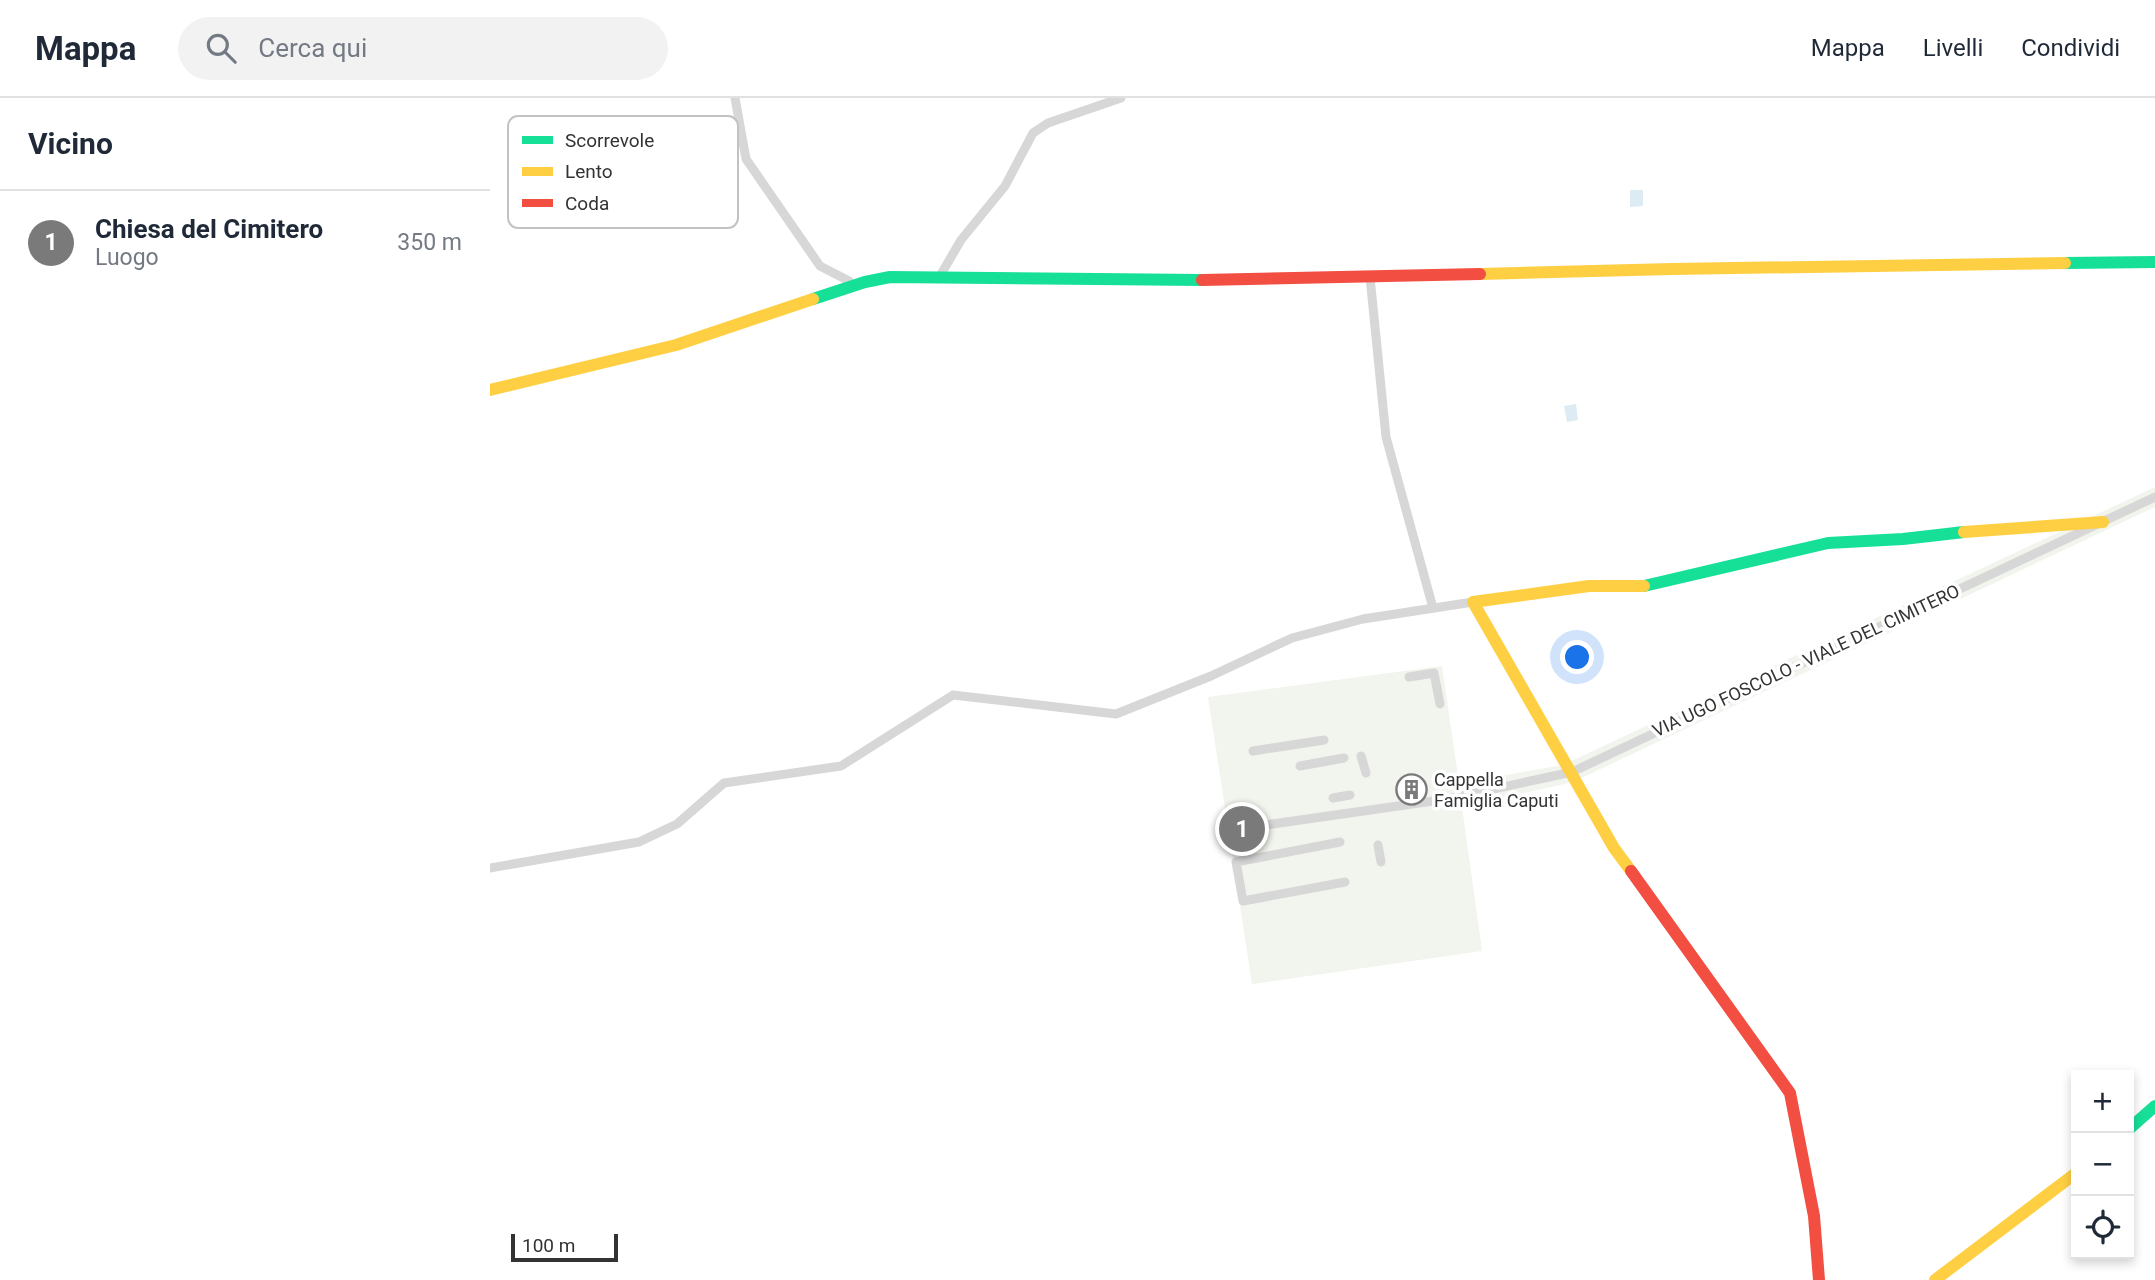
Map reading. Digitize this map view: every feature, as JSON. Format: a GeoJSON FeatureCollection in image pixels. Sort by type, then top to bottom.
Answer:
{"type":"FeatureCollection","features":[{"type":"Feature","properties":{"kind":"main road"},"geometry":{"type":"LineString","coordinates":[[490,390],[676,345],[890,277],[1248,281],[1672,268],[2155,262]]}},
{"type":"Feature","properties":{"kind":"main road"},"geometry":{"type":"LineString","coordinates":[[1819,1280],[1814,1216],[1790,1093],[1615,848],[1473,602],[1589,586],[1647,586],[1828,543],[2103,522]]}},
{"type":"Feature","properties":{"kind":"main road"},"geometry":{"type":"LineString","coordinates":[[2134,1125],[2155,1106]]}},
{"type":"Feature","properties":{"kind":"main road"},"geometry":{"type":"LineString","coordinates":[[1935,1280],[2071,1177]]}},
{"type":"Feature","properties":{"kind":"street"},"geometry":{"type":"LineString","coordinates":[[735,98],[746,159],[820,266],[849,281],[852,287]]}},
{"type":"Feature","properties":{"kind":"street"},"geometry":{"type":"LineString","coordinates":[[940,276],[961,240],[1005,186],[1033,132],[1048,123],[1121,98]]}},
{"type":"Feature","properties":{"kind":"street"},"geometry":{"type":"LineString","coordinates":[[1370,277],[1386,437],[1433,608]]}},
{"type":"Feature","properties":{"kind":"street","name":"VIA UGO FOSCOLO - VIALE DEL CIMITERO"},"geometry":{"type":"LineString","coordinates":[[1445,799],[1572,772],[2155,497]]}},
{"type":"Feature","properties":{"kind":"street"},"geometry":{"type":"LineString","coordinates":[[490,868],[639,842],[677,824],[724,783],[841,766],[953,695],[1116,714],[1211,676],[1292,638],[1363,619],[1473,602]]}},
{"type":"Feature","properties":{"kind":"street"},"geometry":{"type":"LineString","coordinates":[[1409,677],[1434,673],[1440,704]]}},
{"type":"Feature","properties":{"kind":"street"},"geometry":{"type":"LineString","coordinates":[[1253,751],[1324,740]]}},
{"type":"Feature","properties":{"kind":"street"},"geometry":{"type":"LineString","coordinates":[[1362,756],[1366,773]]}},
{"type":"Feature","properties":{"kind":"street"},"geometry":{"type":"LineString","coordinates":[[1300,766],[1344,758]]}},
{"type":"Feature","properties":{"kind":"street"},"geometry":{"type":"LineString","coordinates":[[1333,798],[1350,795]]}},
{"type":"Feature","properties":{"kind":"street"},"geometry":{"type":"LineString","coordinates":[[1259,826],[1433,801]]}},
{"type":"Feature","properties":{"kind":"street"},"geometry":{"type":"LineString","coordinates":[[1340,842],[1236,862],[1243,901],[1345,882]]}},
{"type":"Feature","properties":{"kind":"street"},"geometry":{"type":"LineString","coordinates":[[1378,845],[1381,862]]}},
{"type":"Feature","properties":{"kind":"shaded area"},"geometry":{"type":"Polygon","coordinates":[[[1630,190],[1643,190],[1643,206],[1630,207],[1630,190]]]}},
{"type":"Feature","properties":{"kind":"shaded area"},"geometry":{"type":"Polygon","coordinates":[[[1576,404],[1578,420],[1567,422],[1564,406],[1576,404]]]}},
{"type":"Feature","properties":{"kind":"shaded area"},"geometry":{"type":"Polygon","coordinates":[[[2155,487],[2155,507],[1573,782],[1462,807],[1482,951],[1252,984],[1208,697],[1442,666],[1459,783],[1563,765],[2155,487]]]}},
{"type":"Feature","properties":{"kind":"traffic: fast"},"geometry":{"type":"LineString","coordinates":[[2065,263],[2155,262]]}},
{"type":"Feature","properties":{"kind":"traffic: fast"},"geometry":{"type":"LineString","coordinates":[[813,299],[890,277],[1202,280]]}},
{"type":"Feature","properties":{"kind":"traffic: fast"},"geometry":{"type":"LineString","coordinates":[[1644,586],[1828,543],[1964,532]]}},
{"type":"Feature","properties":{"kind":"traffic: fast"},"geometry":{"type":"LineString","coordinates":[[2134,1125],[2155,1106]]}},
{"type":"Feature","properties":{"kind":"traffic: slow"},"geometry":{"type":"LineString","coordinates":[[1480,274],[2065,263]]}},
{"type":"Feature","properties":{"kind":"traffic: slow"},"geometry":{"type":"LineString","coordinates":[[490,390],[676,345],[813,299]]}},
{"type":"Feature","properties":{"kind":"traffic: slow"},"geometry":{"type":"LineString","coordinates":[[1964,532],[2103,522]]}},
{"type":"Feature","properties":{"kind":"traffic: slow"},"geometry":{"type":"LineString","coordinates":[[1631,871],[1614,848],[1473,602],[1589,586],[1644,586]]}},
{"type":"Feature","properties":{"kind":"traffic: slow"},"geometry":{"type":"LineString","coordinates":[[1935,1280],[2071,1177]]}},
{"type":"Feature","properties":{"kind":"traffic: jam"},"geometry":{"type":"LineString","coordinates":[[1202,280],[1480,274]]}},
{"type":"Feature","properties":{"kind":"traffic: jam"},"geometry":{"type":"LineString","coordinates":[[1631,871],[1790,1093],[1814,1216],[1819,1280]]}},
{"type":"Feature","properties":{"kind":"place","name":"Cappella Famiglia Caputi"},"geometry":{"type":"Point","coordinates":[1411,790]}},
{"type":"Feature","properties":{"kind":"place","name":"Chiesa del Cimitero"},"geometry":{"type":"Point","coordinates":[1242,829]}}]}
